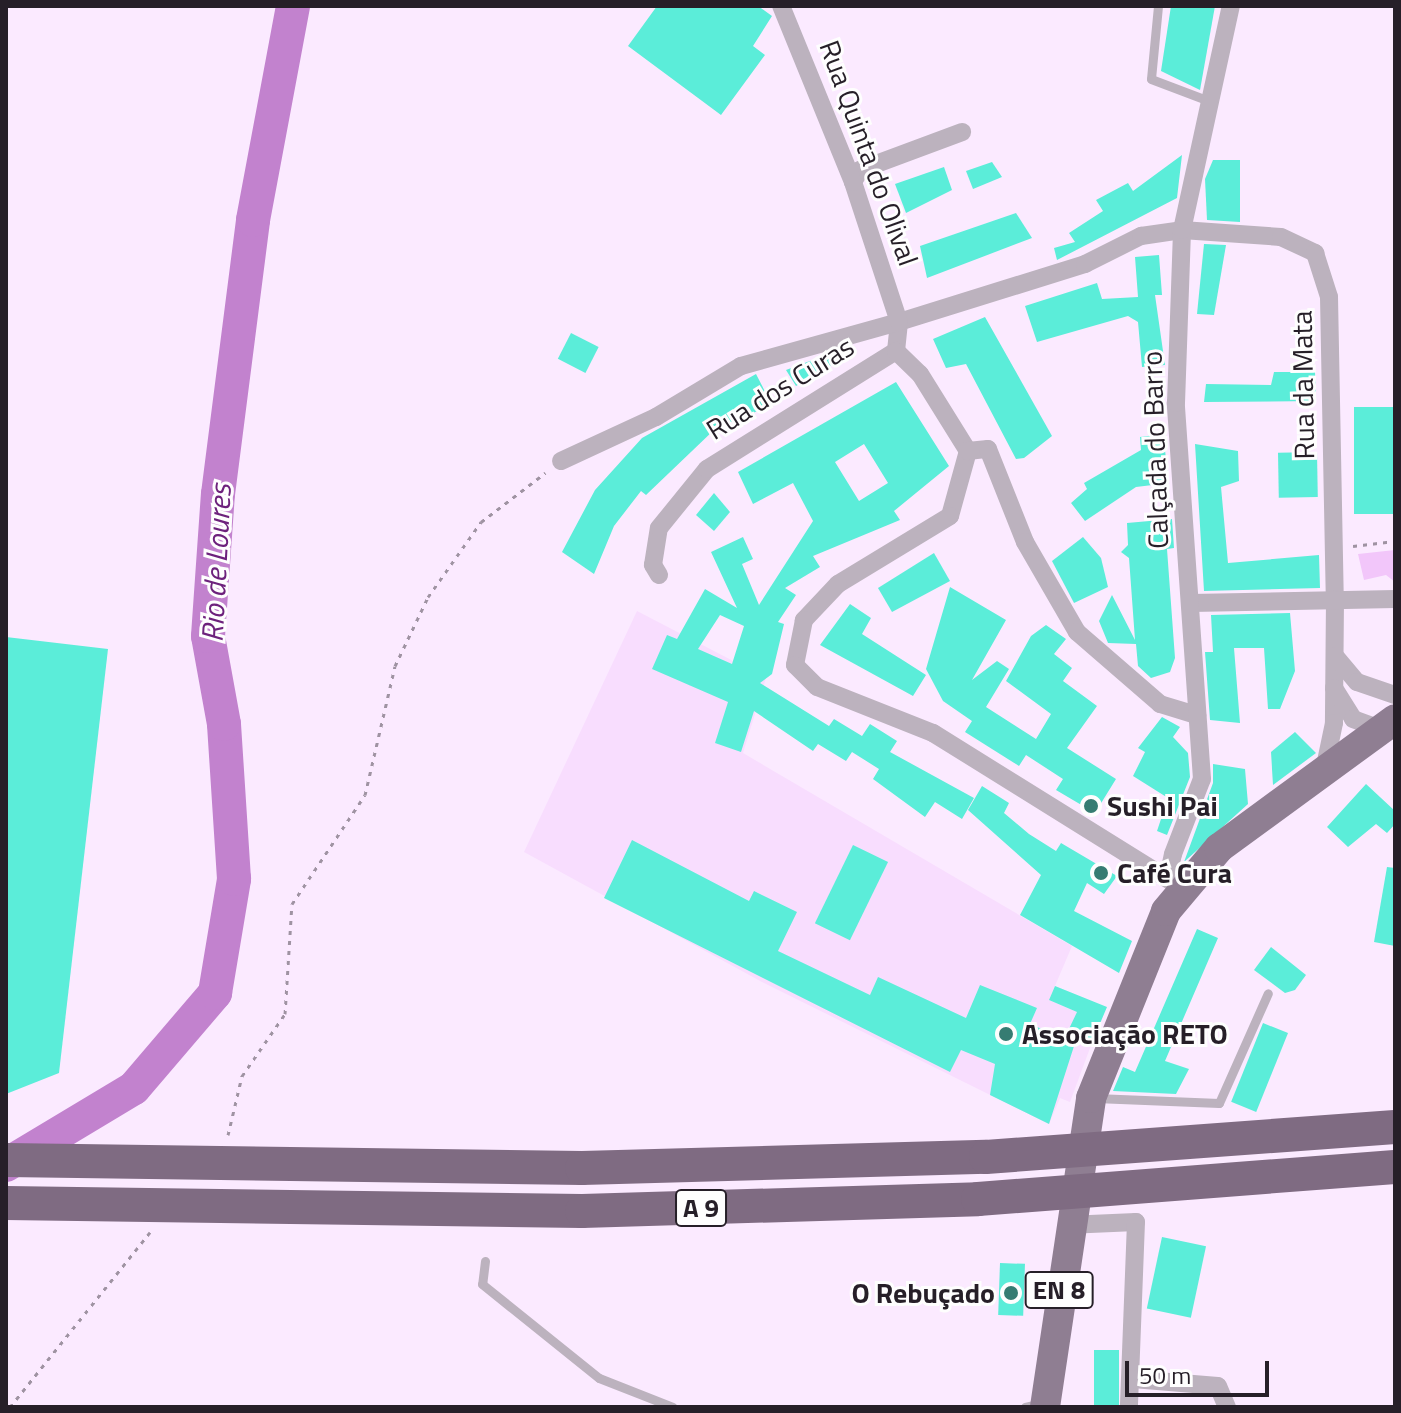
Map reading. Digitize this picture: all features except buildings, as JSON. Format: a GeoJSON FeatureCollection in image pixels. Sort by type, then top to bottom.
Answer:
{"type":"FeatureCollection","features":[{"type":"Feature","properties":{"kind":"highway","name":"A 9"},"geometry":{"type":"LineString","coordinates":[[6,1160],[582,1168],[986,1157],[1395,1127]]}},
{"type":"Feature","properties":{"kind":"highway","name":"A 9"},"geometry":{"type":"LineString","coordinates":[[6,1203],[582,1211],[978,1199],[1395,1167]]}},
{"type":"Feature","properties":{"kind":"main road","name":"EN 8"},"geometry":{"type":"LineString","coordinates":[[1038,1405],[1091,1098],[1144,960],[1181,887],[1219,848],[1388,724]]}},
{"type":"Feature","properties":{"kind":"street","name":"Rua Quinta do Olival"},"geometry":{"type":"LineString","coordinates":[[781,6],[853,182],[899,322]]}},
{"type":"Feature","properties":{"kind":"street","name":"Calçada do Barro"},"geometry":{"type":"LineString","coordinates":[[1181,887],[1170,868],[1202,779],[1176,403],[1182,230],[1215,102],[1231,6]]}},
{"type":"Feature","properties":{"kind":"street"},"geometry":{"type":"LineString","coordinates":[[853,182],[860,170],[962,132]]}},
{"type":"Feature","properties":{"kind":"street","name":"Rua da Mata"},"geometry":{"type":"LineString","coordinates":[[561,461],[656,417],[741,366],[899,322],[1085,264],[1141,236],[1182,230],[1281,237],[1315,253],[1325,272],[1335,656],[1324,771]]}},
{"type":"Feature","properties":{"kind":"street"},"geometry":{"type":"LineString","coordinates":[[896,351],[899,322]]}},
{"type":"Feature","properties":{"kind":"street","name":"Rua dos Curas"},"geometry":{"type":"LineString","coordinates":[[659,575],[653,565],[659,528],[707,469],[896,351],[920,374],[968,451],[988,449],[1025,542],[1077,632],[1160,704],[1197,715]]}},
{"type":"Feature","properties":{"kind":"street"},"geometry":{"type":"LineString","coordinates":[[968,451],[950,516],[838,584],[804,620],[795,665],[817,687],[933,733],[1181,887]]}},
{"type":"Feature","properties":{"kind":"street"},"geometry":{"type":"LineString","coordinates":[[1191,603],[1395,599]]}},
{"type":"Feature","properties":{"kind":"street"},"geometry":{"type":"LineString","coordinates":[[1335,656],[1357,682],[1395,695]]}},
{"type":"Feature","properties":{"kind":"street"},"geometry":{"type":"LineString","coordinates":[[1334,688],[1353,719],[1388,724]]}},
{"type":"Feature","properties":{"kind":"street"},"geometry":{"type":"LineString","coordinates":[[1067,1225],[1136,1222],[1133,1379],[1129,1407]]}},
{"type":"Feature","properties":{"kind":"street"},"geometry":{"type":"LineString","coordinates":[[1133,1379],[1218,1386],[1227,1407]]}},
{"type":"Feature","properties":{"kind":"lane"},"geometry":{"type":"LineString","coordinates":[[1158,6],[1151,79],[1215,102]]}},
{"type":"Feature","properties":{"kind":"lane"},"geometry":{"type":"LineString","coordinates":[[1091,1098],[1219,1103],[1268,993]]}},
{"type":"Feature","properties":{"kind":"lane"},"geometry":{"type":"LineString","coordinates":[[485,1261],[482,1284],[599,1378],[673,1407]]}},
{"type":"Feature","properties":{"kind":"path"},"geometry":{"type":"LineString","coordinates":[[220,1145],[242,1076],[285,1014],[292,904],[365,795],[395,666],[422,611],[481,522],[561,461]]}},
{"type":"Feature","properties":{"kind":"path"},"geometry":{"type":"LineString","coordinates":[[1334,566],[1353,566],[1353,544],[1395,541]]}},
{"type":"Feature","properties":{"kind":"path"},"geometry":{"type":"LineString","coordinates":[[10,1407],[154,1228]]}},
{"type":"Feature","properties":{"kind":"shaded area"},"geometry":{"type":"Polygon","coordinates":[[[1395,550],[1395,582],[1386,575],[1364,580],[1358,554],[1395,550]]]}},
{"type":"Feature","properties":{"kind":"shaded area"},"geometry":{"type":"Polygon","coordinates":[[[637,611],[766,678],[743,753],[1072,946],[1049,1000],[1077,1012],[1069,1031],[1093,1040],[1070,1102],[1060,1098],[1049,1124],[762,982],[524,852],[637,611]]]}},
{"type":"Feature","properties":{"kind":"waterway","name":"Rio de Loures"},"geometry":{"type":"LineString","coordinates":[[6,1165],[134,1088],[215,993],[234,879],[224,724],[208,636],[218,494],[253,220],[293,6]]}},
{"type":"Feature","properties":{"kind":"place","name":"Sushi Pai"},"geometry":{"type":"Point","coordinates":[1091,806]}},
{"type":"Feature","properties":{"kind":"place","name":"Café Cura"},"geometry":{"type":"Point","coordinates":[1101,873]}},
{"type":"Feature","properties":{"kind":"place","name":"Associação RETO"},"geometry":{"type":"Point","coordinates":[1006,1034]}},
{"type":"Feature","properties":{"kind":"place","name":"O Rebuçado"},"geometry":{"type":"Point","coordinates":[1011,1293]}}]}
